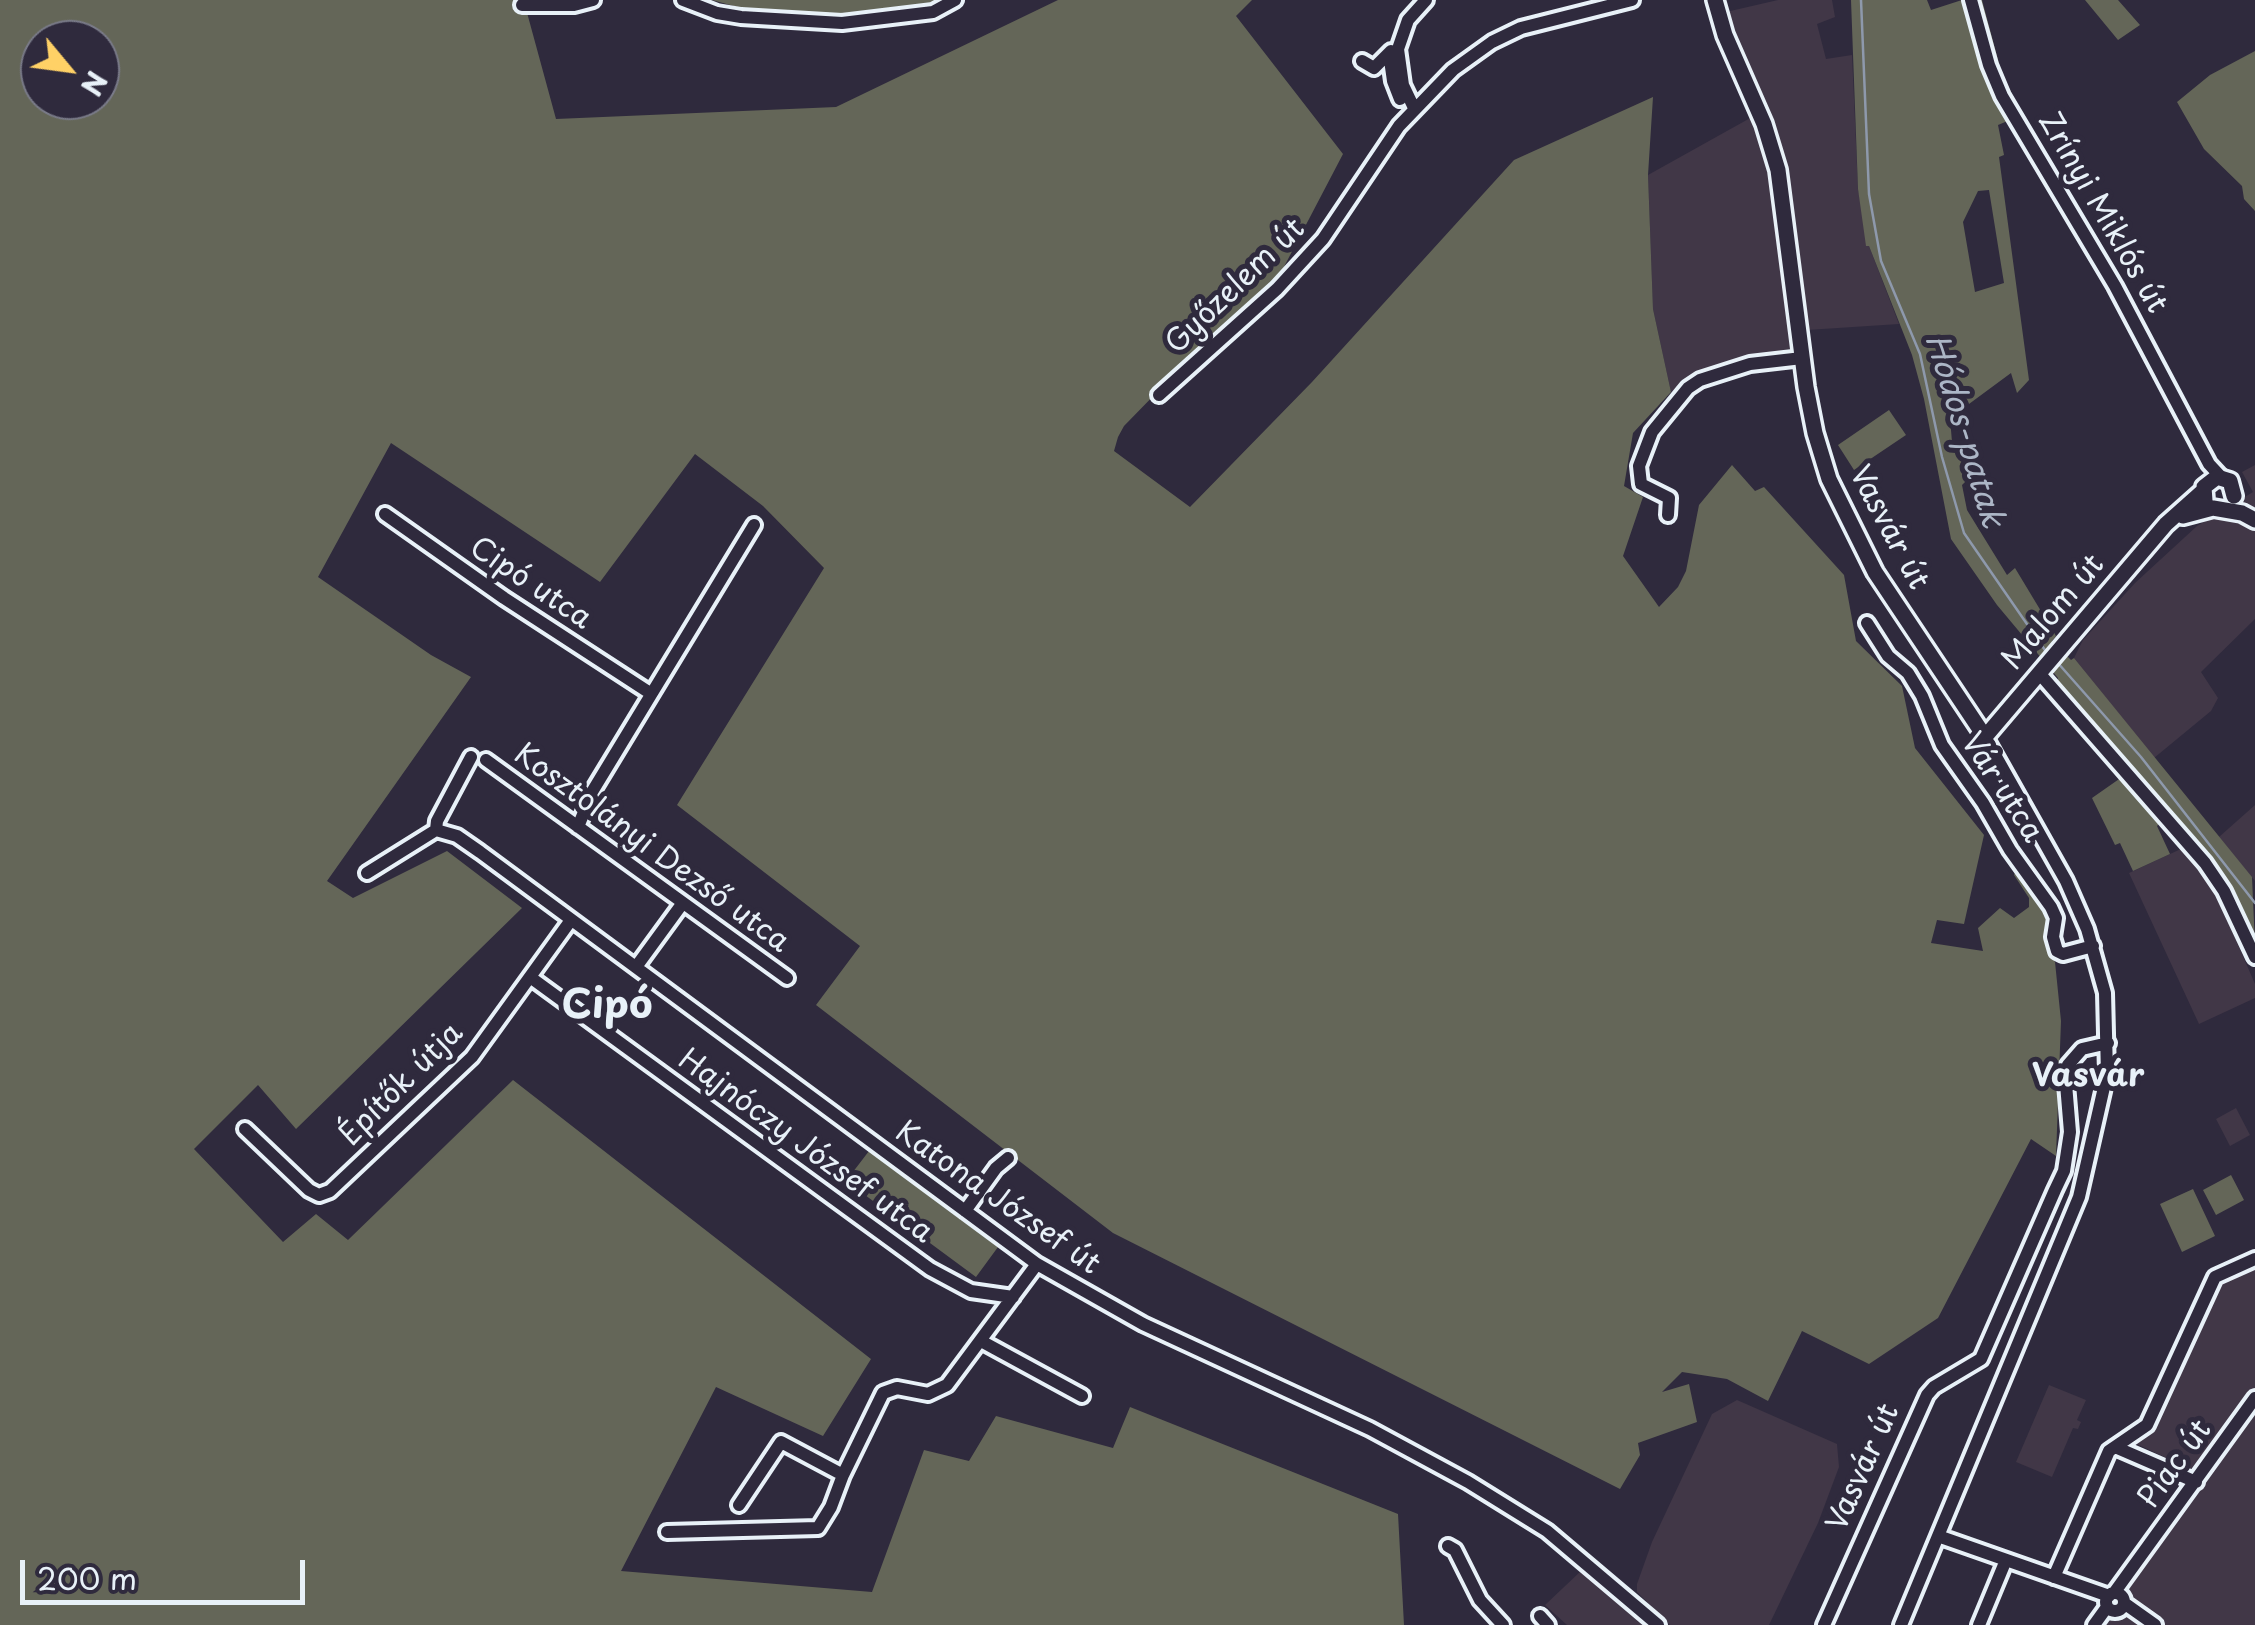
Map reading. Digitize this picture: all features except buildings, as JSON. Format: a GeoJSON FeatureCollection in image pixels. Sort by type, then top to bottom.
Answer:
{"type":"FeatureCollection","features":[{"type":"Feature","properties":{"kind":"main road","name":"Vasvár út"},"geometry":{"type":"LineString","coordinates":[[1715,0],[1778,170],[1814,433],[1838,500],[1875,572],[1986,737]]}},
{"type":"Feature","properties":{"kind":"main road"},"geometry":{"type":"LineString","coordinates":[[2222,478],[2232,485],[2234,496],[2255,518],[2205,502],[2204,489],[2212,479],[2222,478]]}},
{"type":"Feature","properties":{"kind":"main road","name":"Malom út"},"geometry":{"type":"LineString","coordinates":[[1986,737],[2166,524],[2204,489]]}},
{"type":"Feature","properties":{"kind":"main road"},"geometry":{"type":"LineString","coordinates":[[2166,524],[2197,510],[2230,504],[2234,496]]}},
{"type":"Feature","properties":{"kind":"main road"},"geometry":{"type":"LineString","coordinates":[[1964,704],[1983,718],[2006,713]]}},
{"type":"Feature","properties":{"kind":"street"},"geometry":{"type":"LineString","coordinates":[[522,5],[593,0]]}},
{"type":"Feature","properties":{"kind":"street"},"geometry":{"type":"LineString","coordinates":[[683,0],[741,17],[842,23],[933,12],[955,0]]}},
{"type":"Feature","properties":{"kind":"street"},"geometry":{"type":"LineString","coordinates":[[1412,110],[1403,86],[1398,49],[1408,20],[1426,0]]}},
{"type":"Feature","properties":{"kind":"street","name":"Győzelem út"},"geometry":{"type":"LineString","coordinates":[[1160,395],[1277,289],[1323,239],[1412,110],[1464,61],[1510,33],[1632,0]]}},
{"type":"Feature","properties":{"kind":"street","name":"Zrínyi Miklós út"},"geometry":{"type":"LineString","coordinates":[[1971,0],[2002,96],[2115,286],[2208,464],[2222,478]]}},
{"type":"Feature","properties":{"kind":"street"},"geometry":{"type":"LineString","coordinates":[[1362,61],[1374,68],[1391,46],[1393,81],[1412,110]]}},
{"type":"Feature","properties":{"kind":"street"},"geometry":{"type":"LineString","coordinates":[[1668,514],[1669,498],[1641,484],[1639,466],[1652,432],[1688,388],[1700,380],[1750,364],[1802,358]]}},
{"type":"Feature","properties":{"kind":"street","name":"Zrínyi Miklós út"},"geometry":{"type":"LineString","coordinates":[[2201,448],[2204,489]]}},
{"type":"Feature","properties":{"kind":"street","name":"Cipó utca"},"geometry":{"type":"LineString","coordinates":[[385,514],[650,693]]}},
{"type":"Feature","properties":{"kind":"street"},"geometry":{"type":"LineString","coordinates":[[578,828],[592,792],[754,525]]}},
{"type":"Feature","properties":{"kind":"street","name":"Vár utca"},"geometry":{"type":"LineString","coordinates":[[1867,623],[1888,656],[1908,674],[1942,744],[2052,907],[2057,951],[2063,954],[2093,946]]}},
{"type":"Feature","properties":{"kind":"street"},"geometry":{"type":"LineString","coordinates":[[2041,670],[2204,863],[2224,891],[2255,957]]}},
{"type":"Feature","properties":{"kind":"street","name":"Vasvár út"},"geometry":{"type":"LineString","coordinates":[[1901,1625],[2079,1198],[2106,1088],[2104,993],[2093,946],[2066,882],[1986,737]]}},
{"type":"Feature","properties":{"kind":"street"},"geometry":{"type":"LineString","coordinates":[[368,873],[436,830],[471,757]]}},
{"type":"Feature","properties":{"kind":"street","name":"Kosztolányi Dezső utca"},"geometry":{"type":"LineString","coordinates":[[486,760],[787,978]]}},
{"type":"Feature","properties":{"kind":"street","name":"Katona József út"},"geometry":{"type":"LineString","coordinates":[[436,830],[457,836],[1038,1264],[1143,1324],[1370,1429],[1468,1482],[1547,1531],[1658,1625]]}},
{"type":"Feature","properties":{"kind":"street"},"geometry":{"type":"LineString","coordinates":[[636,967],[682,904]]}},
{"type":"Feature","properties":{"kind":"street","name":"Építők útja"},"geometry":{"type":"LineString","coordinates":[[245,1129],[309,1190],[324,1194],[472,1057],[571,920]]}},
{"type":"Feature","properties":{"kind":"street","name":"Hajnóczy József utca"},"geometry":{"type":"LineString","coordinates":[[530,977],[930,1269],[971,1291],[1013,1297]]}},
{"type":"Feature","properties":{"kind":"street","name":"Vasvár út"},"geometry":{"type":"LineString","coordinates":[[1824,1625],[1927,1395],[1981,1359],[2064,1170],[2070,1132],[2068,1065],[2082,1048],[2108,1043]]}},
{"type":"Feature","properties":{"kind":"street"},"geometry":{"type":"LineString","coordinates":[[965,1211],[996,1168],[1008,1158]]}},
{"type":"Feature","properties":{"kind":"street"},"geometry":{"type":"LineString","coordinates":[[2054,1577],[2109,1451],[2147,1426],[2214,1276],[2255,1259]]}},
{"type":"Feature","properties":{"kind":"street"},"geometry":{"type":"LineString","coordinates":[[667,1532],[815,1529],[831,1507],[884,1393],[897,1388],[928,1394],[940,1391],[1038,1264]]}},
{"type":"Feature","properties":{"kind":"street"},"geometry":{"type":"LineString","coordinates":[[981,1342],[1082,1396]]}},
{"type":"Feature","properties":{"kind":"street","name":"Piac út"},"geometry":{"type":"LineString","coordinates":[[2096,1625],[2255,1398]]}},
{"type":"Feature","properties":{"kind":"street"},"geometry":{"type":"LineString","coordinates":[[740,1506],[781,1442],[843,1475]]}},
{"type":"Feature","properties":{"kind":"street"},"geometry":{"type":"LineString","coordinates":[[2115,1447],[2196,1482]]}},
{"type":"Feature","properties":{"kind":"street"},"geometry":{"type":"LineString","coordinates":[[1938,1536],[2114,1602]]}},
{"type":"Feature","properties":{"kind":"street"},"geometry":{"type":"LineString","coordinates":[[1448,1546],[1454,1550],[1480,1600],[1502,1625]]}},
{"type":"Feature","properties":{"kind":"street"},"geometry":{"type":"LineString","coordinates":[[1978,1625],[2006,1560]]}},
{"type":"Feature","properties":{"kind":"shaded area"},"geometry":{"type":"Polygon","coordinates":[[[1778,0],[1832,0],[1835,17],[1817,24],[1826,59],[1852,55],[1858,189],[1869,246],[1899,324],[1807,330],[1808,350],[1748,358],[1693,376],[1671,392],[1653,309],[1648,175],[1761,112],[1726,12],[1778,0]]]}},
{"type":"Feature","properties":{"kind":"shaded area"},"geometry":{"type":"Polygon","coordinates":[[[2255,465],[2255,619],[2201,672],[2218,698],[2211,711],[2154,758],[2074,658],[2083,640],[2135,583],[2197,526],[2253,492],[2242,472],[2255,465]]]}},
{"type":"Feature","properties":{"kind":"shaded area"},"geometry":{"type":"Polygon","coordinates":[[[2255,805],[2255,881],[2219,837],[2255,805]]]}},
{"type":"Feature","properties":{"kind":"shaded area"},"geometry":{"type":"Polygon","coordinates":[[[2183,848],[2217,896],[2255,984],[2255,998],[2199,1024],[2129,873],[2183,848]]]}},
{"type":"Feature","properties":{"kind":"shaded area"},"geometry":{"type":"Polygon","coordinates":[[[2236,1108],[2250,1135],[2230,1146],[2216,1119],[2236,1108]]]}},
{"type":"Feature","properties":{"kind":"shaded area"},"geometry":{"type":"Polygon","coordinates":[[[2255,1259],[2255,1625],[2086,1625],[2204,1459],[2190,1469],[2126,1439],[2147,1425],[2215,1277],[2255,1259]]]}},
{"type":"Feature","properties":{"kind":"shaded area"},"geometry":{"type":"Polygon","coordinates":[[[2049,1385],[2086,1400],[2077,1420],[2081,1422],[2078,1429],[2073,1428],[2052,1477],[2016,1462],[2049,1385]]]}},
{"type":"Feature","properties":{"kind":"shaded area"},"geometry":{"type":"Polygon","coordinates":[[[1737,1400],[1837,1444],[1839,1467],[1818,1523],[1769,1625],[1670,1625],[1637,1592],[1637,1584],[1652,1542],[1712,1414],[1737,1400]]]}},
{"type":"Feature","properties":{"kind":"shaded area"},"geometry":{"type":"Polygon","coordinates":[[[1582,1570],[1644,1625],[1567,1625],[1545,1605],[1582,1570]]]}},
{"type":"Feature","properties":{"kind":"green space"},"geometry":{"type":"Polygon","coordinates":[[[0,0],[562,0],[526,9],[556,119],[836,107],[1058,0],[1252,0],[1236,16],[1343,154],[1275,284],[1163,386],[1118,437],[1114,451],[1190,507],[1312,382],[1514,160],[1653,97],[1648,175],[1653,309],[1671,392],[1633,433],[1624,486],[1643,497],[1623,556],[1659,607],[1678,587],[1686,571],[1699,505],[1732,465],[1755,491],[1764,487],[1844,575],[1856,641],[1902,686],[1915,748],[1984,835],[1964,924],[1937,920],[1931,943],[1983,951],[1978,928],[2000,908],[2014,918],[2029,907],[2029,898],[2014,875],[2017,868],[2047,910],[2046,948],[2055,962],[2061,1021],[2056,1156],[2031,1139],[1938,1318],[1869,1364],[1802,1331],[1768,1401],[1727,1379],[1682,1372],[1662,1392],[1689,1384],[1697,1422],[1638,1443],[1640,1455],[1620,1489],[1113,1233],[816,1005],[860,946],[677,805],[824,568],[763,506],[695,454],[600,582],[391,443],[318,577],[431,655],[471,677],[327,881],[353,898],[447,851],[522,908],[296,1129],[258,1085],[194,1149],[283,1242],[316,1214],[348,1240],[513,1080],[871,1359],[823,1436],[716,1387],[621,1571],[872,1592],[924,1450],[969,1461],[996,1416],[1113,1448],[1130,1407],[1398,1514],[1404,1625],[0,1625],[0,0]]]}},
{"type":"Feature","properties":{"kind":"green space"},"geometry":{"type":"Polygon","coordinates":[[[712,0],[938,0],[843,15],[741,8],[712,0]]]}},
{"type":"Feature","properties":{"kind":"green space"},"geometry":{"type":"Polygon","coordinates":[[[1851,0],[1927,0],[1931,10],[1962,0],[1982,0],[2001,71],[2022,115],[1998,125],[2029,380],[2017,393],[2011,373],[1950,418],[1952,442],[1975,472],[1962,485],[1967,510],[2007,575],[2015,568],[2056,636],[2052,641],[2071,660],[2074,658],[2252,877],[2255,945],[2231,892],[2056,685],[2058,678],[1997,605],[1951,539],[1924,399],[1912,355],[1866,246],[1858,189],[1851,0]],[[1989,190],[1978,191],[1963,222],[1975,292],[2004,283],[1989,190]]]}},
{"type":"Feature","properties":{"kind":"green space"},"geometry":{"type":"Polygon","coordinates":[[[2085,0],[2118,0],[2140,25],[2118,40],[2085,0]]]}},
{"type":"Feature","properties":{"kind":"green space"},"geometry":{"type":"Polygon","coordinates":[[[2255,51],[2255,211],[2244,199],[2242,186],[2204,149],[2177,102],[2210,75],[2255,51]]]}},
{"type":"Feature","properties":{"kind":"green space"},"geometry":{"type":"Polygon","coordinates":[[[1889,410],[1906,435],[1854,470],[1838,445],[1889,410]]]}},
{"type":"Feature","properties":{"kind":"green space"},"geometry":{"type":"Polygon","coordinates":[[[2122,777],[2161,822],[2157,826],[2170,854],[2133,871],[2092,798],[2122,777]]]}},
{"type":"Feature","properties":{"kind":"green space"},"geometry":{"type":"Polygon","coordinates":[[[869,1151],[998,1247],[976,1277],[846,1181],[869,1151]]]}},
{"type":"Feature","properties":{"kind":"green space"},"geometry":{"type":"Polygon","coordinates":[[[2231,1175],[2244,1200],[2216,1215],[2203,1190],[2231,1175]]]}},
{"type":"Feature","properties":{"kind":"green space"},"geometry":{"type":"Polygon","coordinates":[[[2193,1189],[2215,1236],[2182,1252],[2160,1204],[2193,1189]]]}},
{"type":"Feature","properties":{"kind":"waterway","name":"Hódos-patak"},"geometry":{"type":"LineString","coordinates":[[1861,0],[1869,194],[1881,261],[1920,354],[1942,457],[1964,533],[2047,653]]}},
{"type":"Feature","properties":{"kind":"waterway","name":"Hódos-patak"},"geometry":{"type":"LineString","coordinates":[[2057,662],[2141,757],[2255,903]]}},
{"type":"Feature","properties":{"kind":"district","name":"Cipó"},"geometry":{"type":"Point","coordinates":[607,1007]}},
{"type":"Feature","properties":{"kind":"district","name":"Vasvár"},"geometry":{"type":"Point","coordinates":[2088,1077]}}]}
